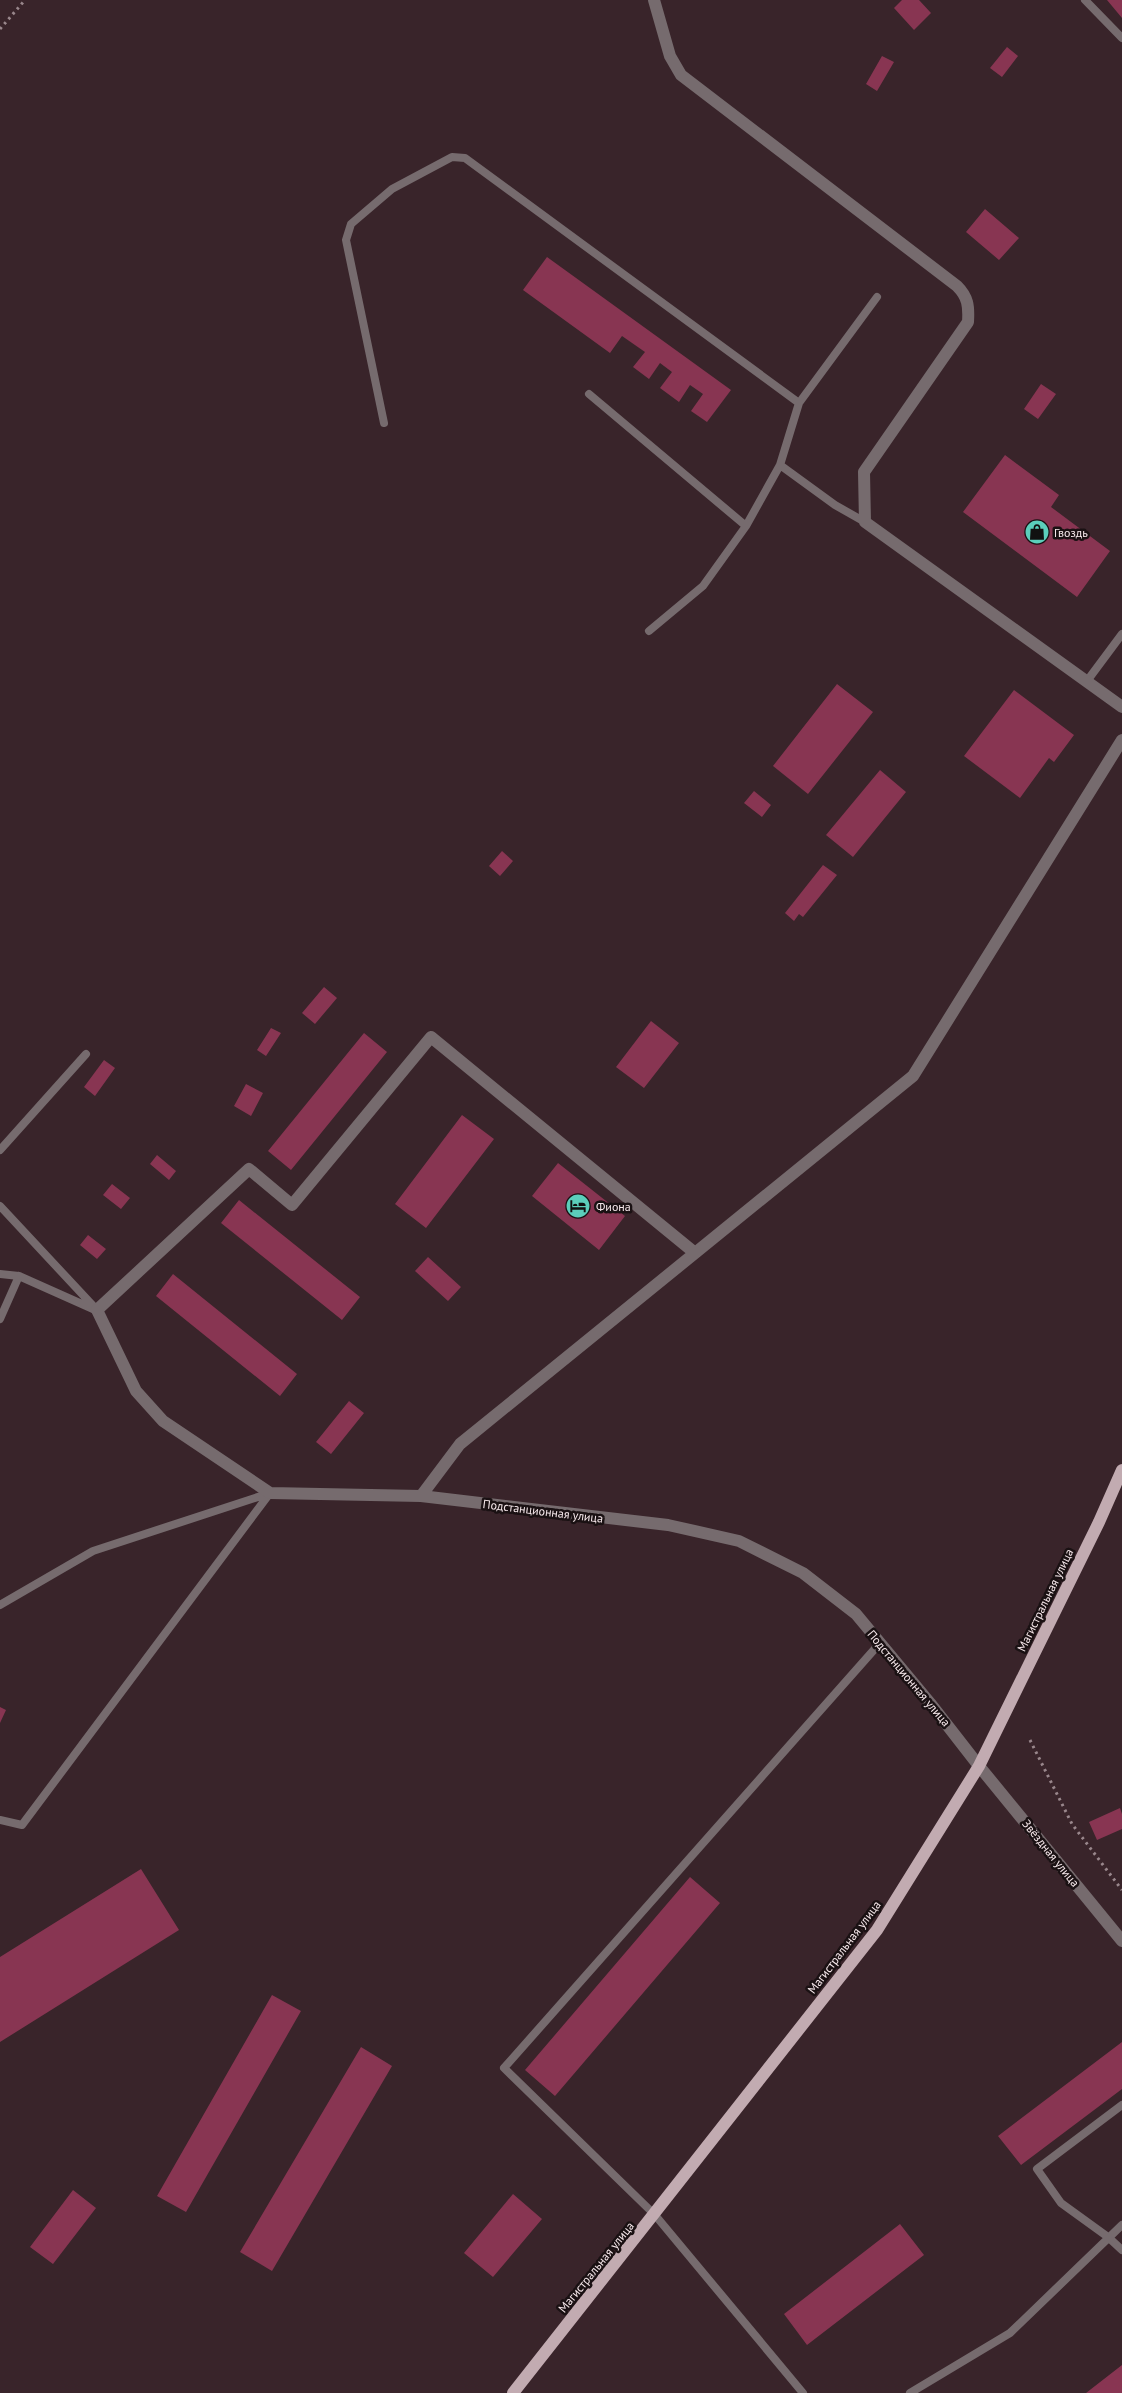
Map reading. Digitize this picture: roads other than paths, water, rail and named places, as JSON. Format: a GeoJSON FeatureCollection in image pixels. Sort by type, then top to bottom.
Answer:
{"type":"FeatureCollection","features":[{"type":"Feature","properties":{"kind":"main road","name":"Магистральная улица"},"geometry":{"type":"LineString","coordinates":[[513,2393],[655,2215],[877,1930],[979,1766],[1099,1522],[1122,1470]]}},
{"type":"Feature","properties":{"kind":"street"},"geometry":{"type":"LineString","coordinates":[[654,0],[670,56],[681,75],[949,280],[965,295],[969,308],[968,322],[864,472],[865,522],[1122,707]]}},
{"type":"Feature","properties":{"kind":"street"},"geometry":{"type":"LineString","coordinates":[[421,1496],[460,1444],[913,1076],[1122,740]]}},
{"type":"Feature","properties":{"kind":"street"},"geometry":{"type":"LineString","coordinates":[[270,1493],[163,1421],[136,1392],[97,1310],[249,1169],[292,1205],[431,1037],[695,1253]]}},
{"type":"Feature","properties":{"kind":"street","name":"Подстанционная улица"},"geometry":{"type":"LineString","coordinates":[[270,1493],[421,1496],[668,1525],[739,1540],[803,1573],[856,1614],[979,1766]]}},
{"type":"Feature","properties":{"kind":"street","name":"Звёздная улица"},"geometry":{"type":"LineString","coordinates":[[979,1766],[1122,1941]]}},
{"type":"Feature","properties":{"kind":"lane"},"geometry":{"type":"LineString","coordinates":[[1085,0],[1122,38]]}},
{"type":"Feature","properties":{"kind":"lane"},"geometry":{"type":"LineString","coordinates":[[384,423],[346,240],[351,224],[392,189],[452,158],[465,158],[799,403]]}},
{"type":"Feature","properties":{"kind":"lane"},"geometry":{"type":"LineString","coordinates":[[649,630],[703,586],[746,526],[780,466],[799,403],[876,297]]}},
{"type":"Feature","properties":{"kind":"lane"},"geometry":{"type":"LineString","coordinates":[[589,394],[746,526]]}},
{"type":"Feature","properties":{"kind":"lane"},"geometry":{"type":"LineString","coordinates":[[780,466],[865,522]]}},
{"type":"Feature","properties":{"kind":"lane"},"geometry":{"type":"LineString","coordinates":[[1087,681],[1122,635]]}},
{"type":"Feature","properties":{"kind":"lane"},"geometry":{"type":"LineString","coordinates":[[0,1150],[86,1054]]}},
{"type":"Feature","properties":{"kind":"lane"},"geometry":{"type":"LineString","coordinates":[[0,1206],[97,1310]]}},
{"type":"Feature","properties":{"kind":"lane"},"geometry":{"type":"LineString","coordinates":[[0,1274],[19,1276],[97,1310]]}},
{"type":"Feature","properties":{"kind":"lane"},"geometry":{"type":"LineString","coordinates":[[0,1319],[19,1276]]}},
{"type":"Feature","properties":{"kind":"lane"},"geometry":{"type":"LineString","coordinates":[[0,1605],[93,1551],[270,1493]]}},
{"type":"Feature","properties":{"kind":"lane"},"geometry":{"type":"LineString","coordinates":[[0,1820],[22,1825],[270,1493]]}},
{"type":"Feature","properties":{"kind":"lane"},"geometry":{"type":"LineString","coordinates":[[803,2393],[655,2215],[504,2068],[880,1643]]}},
{"type":"Feature","properties":{"kind":"lane"},"geometry":{"type":"LineString","coordinates":[[1122,2105],[1037,2169],[1061,2203],[1108,2236],[1122,2250]]}},
{"type":"Feature","properties":{"kind":"lane"},"geometry":{"type":"LineString","coordinates":[[910,2393],[1010,2333],[1108,2236],[1122,2225]]}},
{"type":"Feature","properties":{"kind":"place","name":"Гвоздь"},"geometry":{"type":"Point","coordinates":[1037,532]}},
{"type":"Feature","properties":{"kind":"place","name":"Фиона"},"geometry":{"type":"Point","coordinates":[578,1206]}}]}
